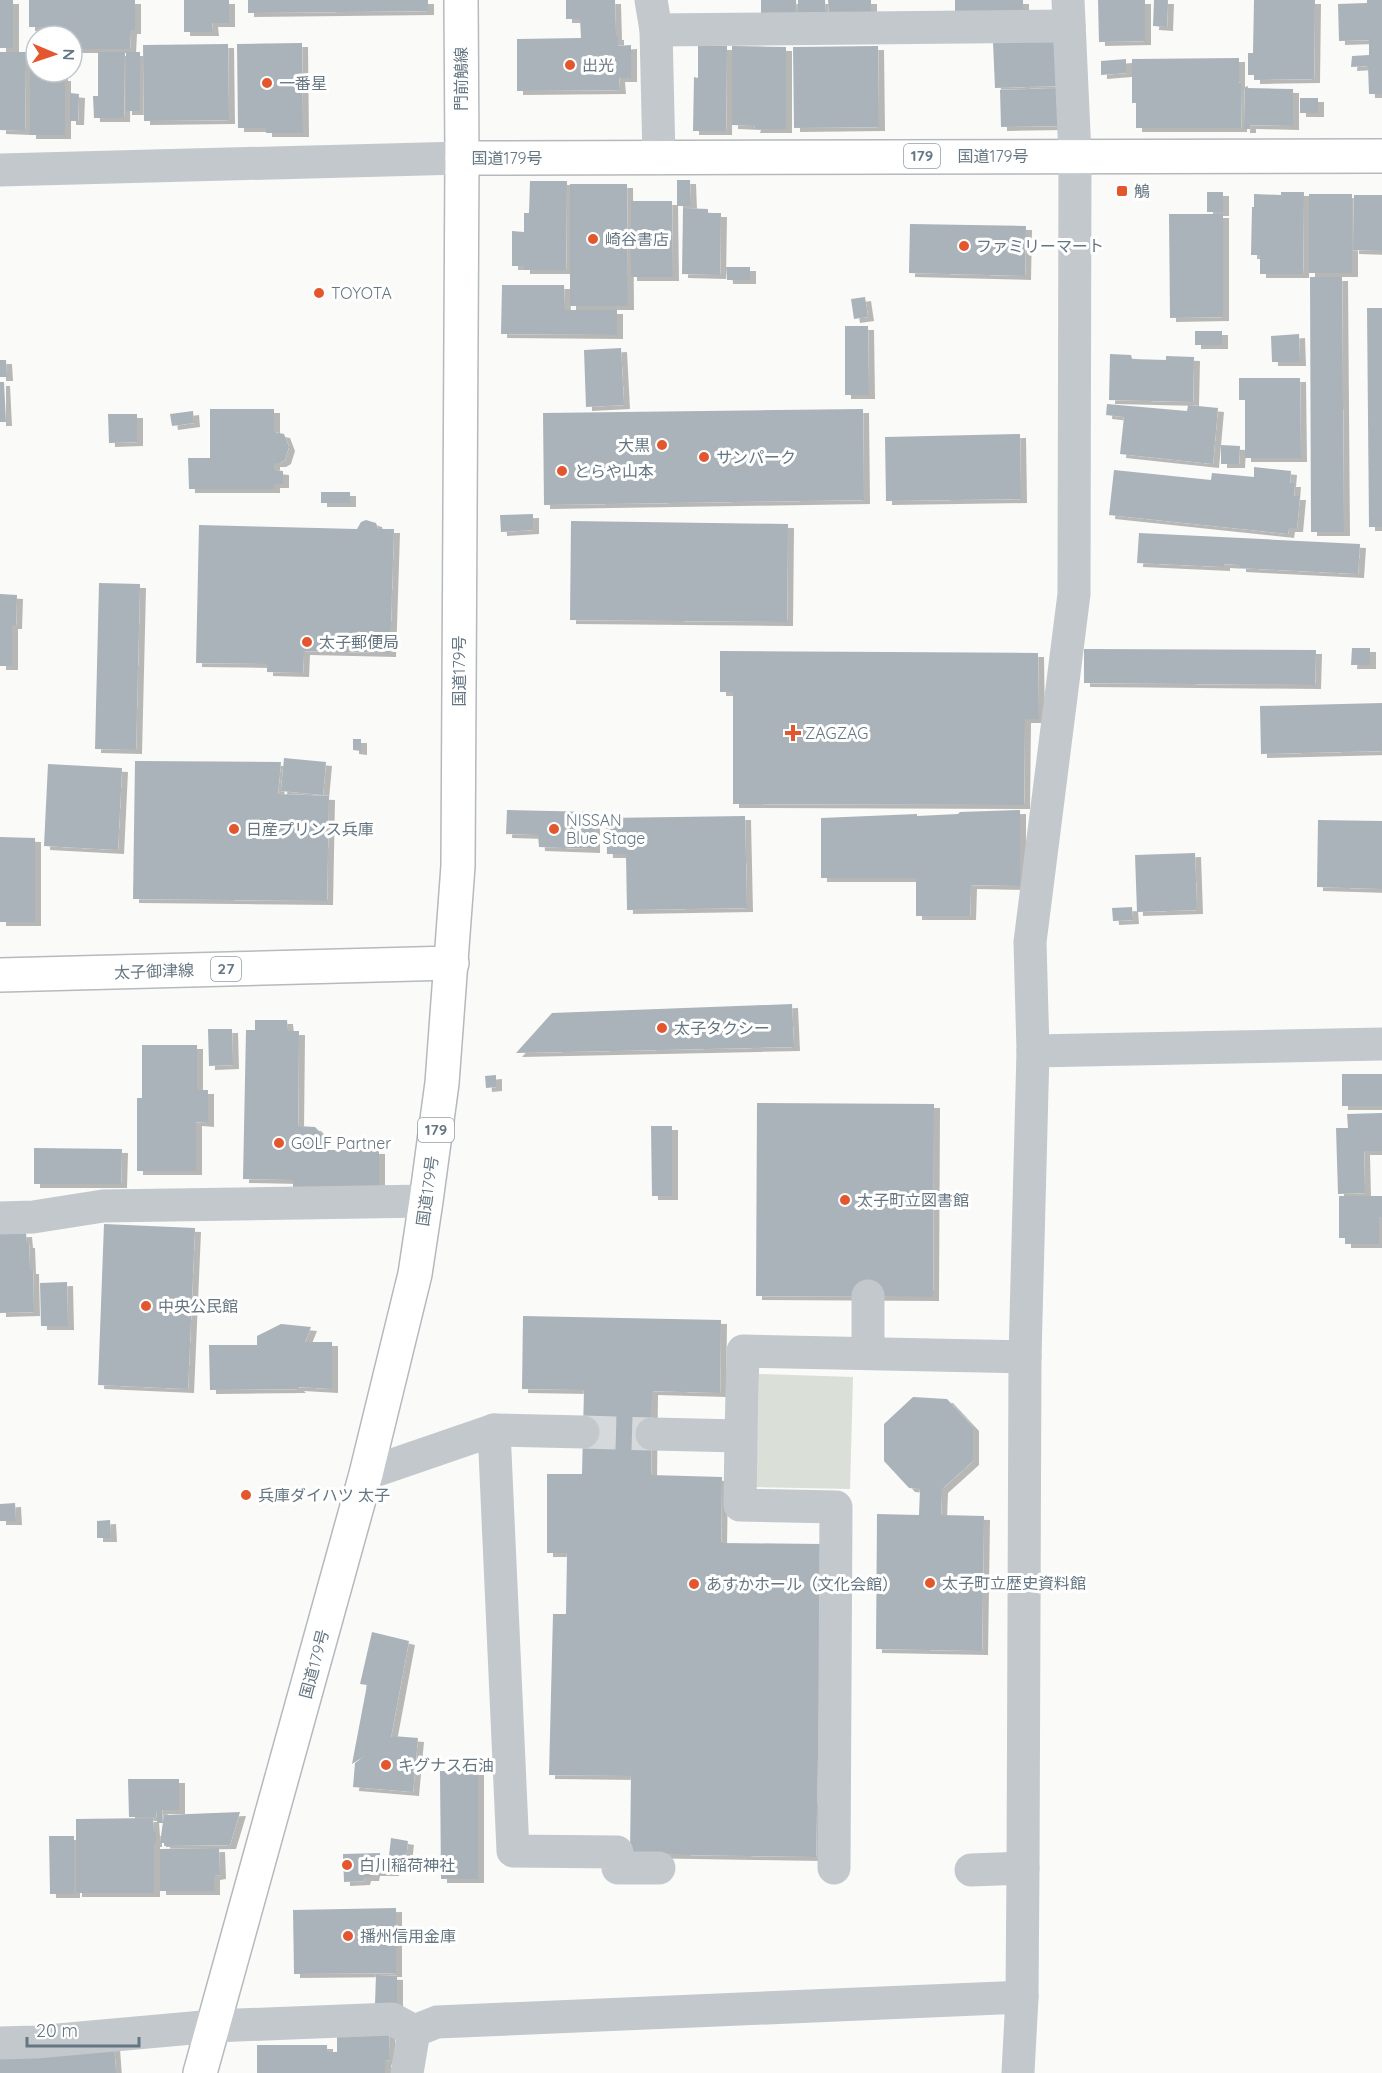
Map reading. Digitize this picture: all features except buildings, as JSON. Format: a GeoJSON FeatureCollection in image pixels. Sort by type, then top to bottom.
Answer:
{"type":"FeatureCollection","features":[{"type":"Feature","properties":{"kind":"main road","name":"門前鵤線"},"geometry":{"type":"LineString","coordinates":[[461,0],[462,158]]}},
{"type":"Feature","properties":{"kind":"main road","name":"国道179号"},"geometry":{"type":"LineString","coordinates":[[200,2073],[366,1474],[415,1274],[426,1201],[442,1083],[458,854],[462,158],[1382,156]]}},
{"type":"Feature","properties":{"kind":"main road","name":"太子御津線"},"geometry":{"type":"LineString","coordinates":[[0,975],[452,963]]}},
{"type":"Feature","properties":{"kind":"street"},"geometry":{"type":"LineString","coordinates":[[659,158],[653,15],[1068,13],[1075,155],[1074,594],[1030,942],[1033,1051],[1024,1357],[1022,1997],[1018,2073]]}},
{"type":"Feature","properties":{"kind":"street"},"geometry":{"type":"LineString","coordinates":[[0,170],[462,158]]}},
{"type":"Feature","properties":{"kind":"street"},"geometry":{"type":"LineString","coordinates":[[1033,1051],[1382,1044]]}},
{"type":"Feature","properties":{"kind":"street"},"geometry":{"type":"LineString","coordinates":[[0,1218],[33,1217],[103,1206],[426,1201]]}},
{"type":"Feature","properties":{"kind":"street"},"geometry":{"type":"LineString","coordinates":[[868,1296],[868,1353]]}},
{"type":"Feature","properties":{"kind":"street"},"geometry":{"type":"LineString","coordinates":[[834,1868],[836,1507],[740,1505],[743,1350],[1024,1357]]}},
{"type":"Feature","properties":{"kind":"street"},"geometry":{"type":"LineString","coordinates":[[366,1474],[494,1430],[583,1432]]}},
{"type":"Feature","properties":{"kind":"street"},"geometry":{"type":"LineString","coordinates":[[494,1430],[513,1851],[617,1852],[618,1868],[659,1868]]}},
{"type":"Feature","properties":{"kind":"street"},"geometry":{"type":"LineString","coordinates":[[652,1434],[741,1436]]}},
{"type":"Feature","properties":{"kind":"street"},"geometry":{"type":"LineString","coordinates":[[971,1869],[1023,1868]]}},
{"type":"Feature","properties":{"kind":"street"},"geometry":{"type":"LineString","coordinates":[[0,2043],[36,2042],[214,2026],[392,2019],[414,2031],[437,2022],[1022,1997]]}},
{"type":"Feature","properties":{"kind":"street"},"geometry":{"type":"LineString","coordinates":[[407,2073],[414,2031]]}},
{"type":"Feature","properties":{"kind":"shaded area"},"geometry":{"type":"Polygon","coordinates":[[[759,1374],[853,1377],[850,1489],[756,1487],[759,1374]]]}},
{"type":"Feature","properties":{"kind":"tunnel"},"geometry":{"type":"LineString","coordinates":[[583,1432],[652,1434]]}},
{"type":"Feature","properties":{"kind":"place","name":"出光"},"geometry":{"type":"Point","coordinates":[570,65]}},
{"type":"Feature","properties":{"kind":"place","name":"一番星"},"geometry":{"type":"Point","coordinates":[267,83]}},
{"type":"Feature","properties":{"kind":"place","name":"鵤"},"geometry":{"type":"Point","coordinates":[1122,191]}},
{"type":"Feature","properties":{"kind":"place","name":"崎谷書店"},"geometry":{"type":"Point","coordinates":[593,239]}},
{"type":"Feature","properties":{"kind":"place","name":"ファミリーマート"},"geometry":{"type":"Point","coordinates":[964,246]}},
{"type":"Feature","properties":{"kind":"place","name":"TOYOTA"},"geometry":{"type":"Point","coordinates":[319,293]}},
{"type":"Feature","properties":{"kind":"place","name":"大黒"},"geometry":{"type":"Point","coordinates":[662,445]}},
{"type":"Feature","properties":{"kind":"place","name":"サンパーク"},"geometry":{"type":"Point","coordinates":[704,457]}},
{"type":"Feature","properties":{"kind":"place","name":"とらや山本"},"geometry":{"type":"Point","coordinates":[562,471]}},
{"type":"Feature","properties":{"kind":"place","name":"太子郵便局"},"geometry":{"type":"Point","coordinates":[307,642]}},
{"type":"Feature","properties":{"kind":"place","name":"ZAGZAG"},"geometry":{"type":"Point","coordinates":[793,733]}},
{"type":"Feature","properties":{"kind":"place","name":"日産プリンス兵庫"},"geometry":{"type":"Point","coordinates":[234,829]}},
{"type":"Feature","properties":{"kind":"place","name":"NISSAN Blue Stage"},"geometry":{"type":"Point","coordinates":[554,829]}},
{"type":"Feature","properties":{"kind":"place","name":"太子タクシー"},"geometry":{"type":"Point","coordinates":[662,1028]}},
{"type":"Feature","properties":{"kind":"place","name":"GOLF Partner"},"geometry":{"type":"Point","coordinates":[279,1143]}},
{"type":"Feature","properties":{"kind":"place","name":"太子町立図書館"},"geometry":{"type":"Point","coordinates":[845,1200]}},
{"type":"Feature","properties":{"kind":"place","name":"中央公民館"},"geometry":{"type":"Point","coordinates":[146,1306]}},
{"type":"Feature","properties":{"kind":"place","name":"兵庫ダイハツ 太子"},"geometry":{"type":"Point","coordinates":[246,1495]}},
{"type":"Feature","properties":{"kind":"place","name":"太子町立歴史資料館"},"geometry":{"type":"Point","coordinates":[930,1583]}},
{"type":"Feature","properties":{"kind":"place","name":"あすかホール（文化会館）"},"geometry":{"type":"Point","coordinates":[694,1584]}},
{"type":"Feature","properties":{"kind":"place","name":"キグナス石油"},"geometry":{"type":"Point","coordinates":[386,1765]}},
{"type":"Feature","properties":{"kind":"place","name":"白川稲荷神社"},"geometry":{"type":"Point","coordinates":[347,1865]}},
{"type":"Feature","properties":{"kind":"place","name":"播州信用金庫"},"geometry":{"type":"Point","coordinates":[348,1936]}}]}
